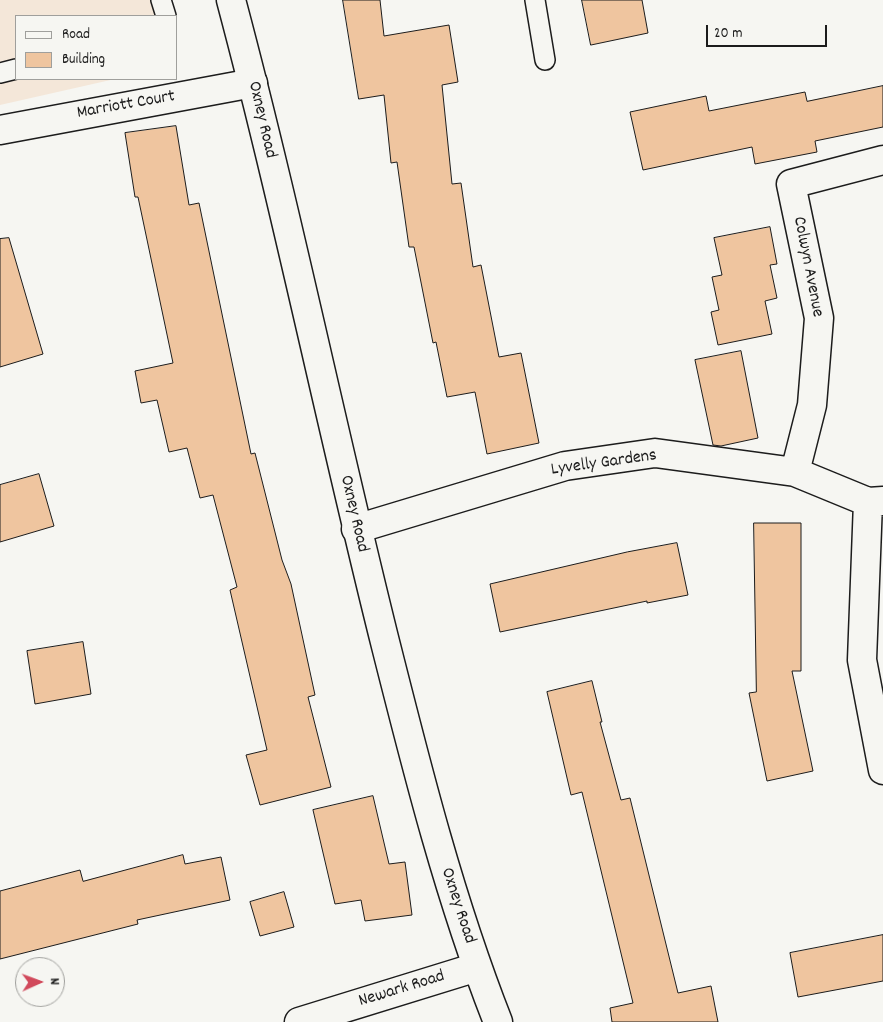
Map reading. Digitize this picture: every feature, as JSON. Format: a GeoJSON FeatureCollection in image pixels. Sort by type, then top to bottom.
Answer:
{"type":"FeatureCollection","features":[{"type":"Feature","properties":{"kind":"street","name":"Oxney Road"},"geometry":{"type":"LineString","coordinates":[[231,0],[253,83],[356,529],[410,744],[439,850],[477,968],[498,1022]]}},
{"type":"Feature","properties":{"kind":"street","name":"Marriott Court"},"geometry":{"type":"LineString","coordinates":[[0,130],[253,83]]}},
{"type":"Feature","properties":{"kind":"street","name":"Colwyn Avenue"},"geometry":{"type":"LineString","coordinates":[[795,472],[812,405],[819,318],[791,184],[883,160]]}},
{"type":"Feature","properties":{"kind":"street","name":"Lyvelly Gardens"},"geometry":{"type":"LineString","coordinates":[[356,529],[565,466],[655,453],[795,472],[876,501]]}},
{"type":"Feature","properties":{"kind":"street"},"geometry":{"type":"LineString","coordinates":[[876,501],[862,660],[883,770]]}},
{"type":"Feature","properties":{"kind":"street","name":"Newark Road"},"geometry":{"type":"LineString","coordinates":[[299,1022],[477,968]]}},
{"type":"Feature","properties":{"kind":"lane"},"geometry":{"type":"LineString","coordinates":[[161,0],[166,15]]}},
{"type":"Feature","properties":{"kind":"lane"},"geometry":{"type":"LineString","coordinates":[[534,0],[545,60]]}},
{"type":"Feature","properties":{"kind":"lane"},"geometry":{"type":"LineString","coordinates":[[0,73],[15,69]]}},
{"type":"Feature","properties":{"kind":"shaded area"},"geometry":{"type":"Polygon","coordinates":[[[0,0],[168,0],[171,15],[15,15],[15,80],[111,80],[0,105],[0,0]]]}},
{"type":"Feature","properties":{"kind":"building"},"geometry":{"type":"Polygon","coordinates":[[[343,0],[380,0],[384,36],[449,25],[458,82],[442,85],[452,184],[461,183],[473,267],[481,265],[499,357],[521,353],[539,443],[487,454],[475,392],[447,397],[436,342],[433,343],[414,247],[409,247],[397,162],[391,163],[384,95],[359,99],[343,0]]]}},
{"type":"Feature","properties":{"kind":"building"},"geometry":{"type":"Polygon","coordinates":[[[582,0],[642,0],[648,33],[591,45],[582,0]]]}},
{"type":"Feature","properties":{"kind":"building"},"geometry":{"type":"Polygon","coordinates":[[[883,86],[883,127],[815,141],[817,152],[755,164],[752,147],[643,170],[630,112],[706,96],[709,111],[805,92],[807,101],[883,86]]]}},
{"type":"Feature","properties":{"kind":"building"},"geometry":{"type":"Polygon","coordinates":[[[176,126],[189,205],[199,203],[251,454],[255,453],[282,560],[291,584],[315,695],[308,697],[331,787],[260,805],[246,755],[267,750],[230,590],[237,587],[213,495],[200,498],[187,448],[169,452],[157,400],[141,403],[135,371],[173,363],[138,197],[135,197],[125,133],[176,126]]]}},
{"type":"Feature","properties":{"kind":"building"},"geometry":{"type":"Polygon","coordinates":[[[770,227],[777,264],[770,265],[777,298],[765,301],[772,334],[718,345],[711,312],[719,310],[712,277],[722,275],[714,238],[770,227]]]}},
{"type":"Feature","properties":{"kind":"building"},"geometry":{"type":"Polygon","coordinates":[[[9,238],[43,354],[0,367],[0,239],[9,238]]]}},
{"type":"Feature","properties":{"kind":"building"},"geometry":{"type":"Polygon","coordinates":[[[741,351],[758,438],[721,446],[713,445],[695,360],[741,351]]]}},
{"type":"Feature","properties":{"kind":"building"},"geometry":{"type":"Polygon","coordinates":[[[39,474],[54,526],[0,542],[0,485],[39,474]]]}},
{"type":"Feature","properties":{"kind":"building"},"geometry":{"type":"Polygon","coordinates":[[[754,523],[801,523],[801,671],[792,671],[813,771],[767,781],[749,693],[756,692],[754,523]]]}},
{"type":"Feature","properties":{"kind":"building"},"geometry":{"type":"Polygon","coordinates":[[[677,543],[688,595],[647,603],[647,601],[500,632],[490,584],[627,552],[677,543]]]}},
{"type":"Feature","properties":{"kind":"building"},"geometry":{"type":"Polygon","coordinates":[[[83,642],[91,694],[35,704],[27,651],[83,642]]]}},
{"type":"Feature","properties":{"kind":"building"},"geometry":{"type":"Polygon","coordinates":[[[592,681],[602,722],[600,722],[621,800],[630,798],[678,993],[711,986],[718,1022],[612,1022],[610,1008],[633,1003],[582,792],[571,795],[547,692],[592,681]]]}},
{"type":"Feature","properties":{"kind":"building"},"geometry":{"type":"Polygon","coordinates":[[[373,796],[389,864],[405,862],[412,915],[365,921],[361,900],[335,904],[313,810],[373,796]]]}},
{"type":"Feature","properties":{"kind":"building"},"geometry":{"type":"Polygon","coordinates":[[[183,855],[185,864],[221,857],[230,900],[137,920],[138,924],[0,959],[0,891],[80,870],[83,881],[183,855]]]}},
{"type":"Feature","properties":{"kind":"building"},"geometry":{"type":"Polygon","coordinates":[[[284,892],[294,927],[260,936],[250,902],[284,892]]]}},
{"type":"Feature","properties":{"kind":"building"},"geometry":{"type":"Polygon","coordinates":[[[883,935],[883,981],[798,997],[790,953],[883,935]]]}}]}
